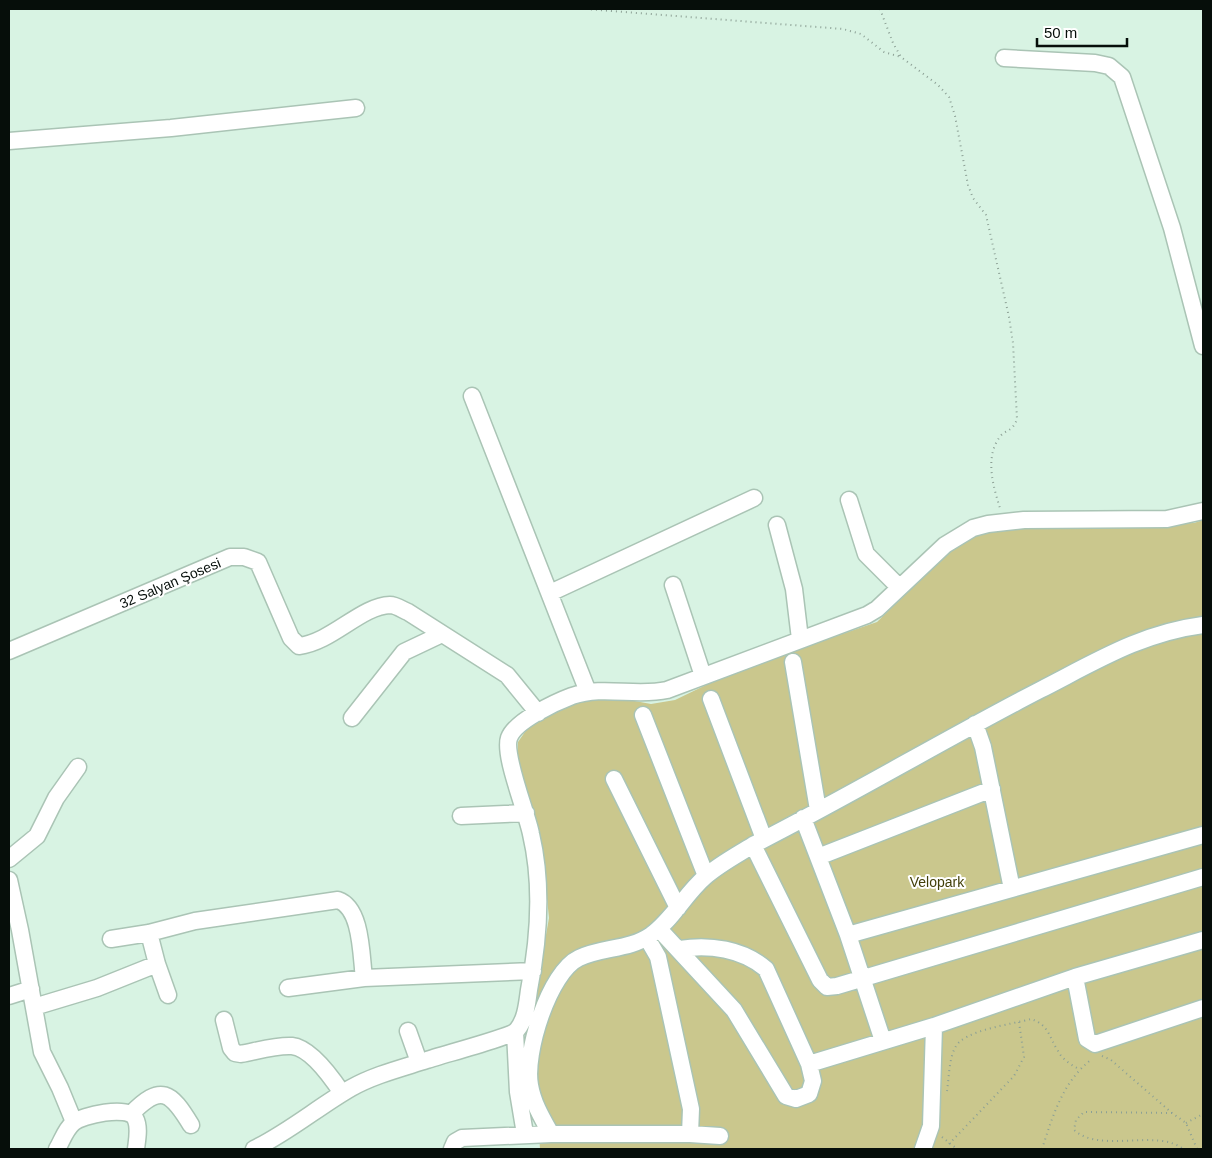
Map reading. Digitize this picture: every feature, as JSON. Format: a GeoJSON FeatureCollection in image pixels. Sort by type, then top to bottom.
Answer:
{"type":"FeatureCollection","features":[{"type":"Feature","properties":{"kind":"street"},"geometry":{"type":"LineString","coordinates":[[1004,58],[1094,63],[1109,66],[1122,77],[1172,228],[1203,346]]}},
{"type":"Feature","properties":{"kind":"street"},"geometry":{"type":"LineString","coordinates":[[9,141],[171,128],[356,108]]}},
{"type":"Feature","properties":{"kind":"street"},"geometry":{"type":"LineString","coordinates":[[472,396],[588,692]]}},
{"type":"Feature","properties":{"kind":"street"},"geometry":{"type":"LineString","coordinates":[[550,593],[754,498]]}},
{"type":"Feature","properties":{"kind":"street"},"geometry":{"type":"LineString","coordinates":[[849,500],[866,554],[899,588]]}},
{"type":"Feature","properties":{"kind":"street"},"geometry":{"type":"LineString","coordinates":[[525,1134],[518,1092],[515,1032],[525,1014],[533,971],[538,923],[538,883],[531,834],[510,758],[508,739],[518,727],[560,701],[588,692],[605,690],[653,693],[800,639],[855,621],[877,609],[935,553],[958,536],[980,526],[1005,522],[1166,518],[1203,511]]}},
{"type":"Feature","properties":{"kind":"street"},"geometry":{"type":"LineString","coordinates":[[777,526],[794,589],[800,639]]}},
{"type":"Feature","properties":{"kind":"street","name":"32 Salyan Şosesi"},"geometry":{"type":"LineString","coordinates":[[9,651],[230,558],[244,557],[258,562],[291,638],[299,646],[313,644],[377,608],[392,605],[408,612],[507,675],[538,713]]}},
{"type":"Feature","properties":{"kind":"street"},"geometry":{"type":"LineString","coordinates":[[673,585],[703,676]]}},
{"type":"Feature","properties":{"kind":"street"},"geometry":{"type":"LineString","coordinates":[[551,1134],[539,1112],[530,1084],[531,1054],[548,998],[566,967],[580,957],[630,945],[653,933],[706,876],[759,842],[975,724],[1134,642],[1181,628],[1203,625]]}},
{"type":"Feature","properties":{"kind":"street"},"geometry":{"type":"LineString","coordinates":[[352,718],[404,652],[442,634]]}},
{"type":"Feature","properties":{"kind":"street"},"geometry":{"type":"LineString","coordinates":[[793,662],[818,810]]}},
{"type":"Feature","properties":{"kind":"street"},"geometry":{"type":"LineString","coordinates":[[711,699],[759,842],[823,984],[832,987],[1203,877]]}},
{"type":"Feature","properties":{"kind":"street"},"geometry":{"type":"LineString","coordinates":[[643,715],[706,876]]}},
{"type":"Feature","properties":{"kind":"street"},"geometry":{"type":"LineString","coordinates":[[975,724],[984,748],[1012,889]]}},
{"type":"Feature","properties":{"kind":"street"},"geometry":{"type":"LineString","coordinates":[[9,858],[37,836],[56,798],[78,766]]}},
{"type":"Feature","properties":{"kind":"street"},"geometry":{"type":"LineString","coordinates":[[614,779],[678,908]]}},
{"type":"Feature","properties":{"kind":"street"},"geometry":{"type":"LineString","coordinates":[[818,856],[992,789]]}},
{"type":"Feature","properties":{"kind":"street"},"geometry":{"type":"LineString","coordinates":[[461,816],[526,813]]}},
{"type":"Feature","properties":{"kind":"street"},"geometry":{"type":"LineString","coordinates":[[803,818],[848,935],[883,1041]]}},
{"type":"Feature","properties":{"kind":"street"},"geometry":{"type":"LineString","coordinates":[[848,935],[1203,835]]}},
{"type":"Feature","properties":{"kind":"street"},"geometry":{"type":"LineString","coordinates":[[9,880],[42,1052],[74,1122]]}},
{"type":"Feature","properties":{"kind":"street"},"geometry":{"type":"LineString","coordinates":[[111,939],[149,933],[195,921],[338,900],[352,909],[356,919],[364,978]]}},
{"type":"Feature","properties":{"kind":"street"},"geometry":{"type":"LineString","coordinates":[[149,933],[156,964],[168,995]]}},
{"type":"Feature","properties":{"kind":"street"},"geometry":{"type":"LineString","coordinates":[[653,933],[680,949],[734,1010],[786,1096],[796,1099],[809,1094],[813,1081],[809,1064],[766,969],[753,959],[712,947],[680,949]]}},
{"type":"Feature","properties":{"kind":"street"},"geometry":{"type":"LineString","coordinates":[[653,933],[691,1109],[690,1134]]}},
{"type":"Feature","properties":{"kind":"street"},"geometry":{"type":"LineString","coordinates":[[809,1064],[934,1026],[1075,977],[1203,940]]}},
{"type":"Feature","properties":{"kind":"street"},"geometry":{"type":"LineString","coordinates":[[34,1007],[104,986],[156,964]]}},
{"type":"Feature","properties":{"kind":"street"},"geometry":{"type":"LineString","coordinates":[[288,988],[364,978],[533,971]]}},
{"type":"Feature","properties":{"kind":"street"},"geometry":{"type":"LineString","coordinates":[[1075,977],[1087,1039],[1090,1043],[1095,1044],[1203,1008]]}},
{"type":"Feature","properties":{"kind":"street"},"geometry":{"type":"LineString","coordinates":[[9,996],[31,989]]}},
{"type":"Feature","properties":{"kind":"street"},"geometry":{"type":"LineString","coordinates":[[224,1020],[231,1048],[235,1053],[241,1054],[285,1046],[302,1049],[319,1064],[342,1093]]}},
{"type":"Feature","properties":{"kind":"street"},"geometry":{"type":"LineString","coordinates":[[923,1149],[931,1126],[934,1026]]}},
{"type":"Feature","properties":{"kind":"street"},"geometry":{"type":"LineString","coordinates":[[408,1031],[419,1062]]}},
{"type":"Feature","properties":{"kind":"street"},"geometry":{"type":"LineString","coordinates":[[254,1149],[283,1134],[342,1093],[373,1078],[476,1044],[501,1039],[515,1032]]}},
{"type":"Feature","properties":{"kind":"street"},"geometry":{"type":"LineString","coordinates":[[131,1114],[146,1099],[165,1095],[174,1099],[191,1125]]}},
{"type":"Feature","properties":{"kind":"street"},"geometry":{"type":"LineString","coordinates":[[57,1149],[74,1122],[84,1117],[114,1112],[131,1114]]}},
{"type":"Feature","properties":{"kind":"street"},"geometry":{"type":"LineString","coordinates":[[131,1114],[137,1127],[136,1149]]}},
{"type":"Feature","properties":{"kind":"street"},"geometry":{"type":"LineString","coordinates":[[452,1149],[455,1142],[462,1138],[525,1134],[551,1134],[644,1142],[690,1134],[720,1136]]}},
{"type":"Feature","properties":{"kind":"path"},"geometry":{"type":"LineString","coordinates":[[586,9],[843,30],[862,34],[884,52],[901,57]]}},
{"type":"Feature","properties":{"kind":"path"},"geometry":{"type":"LineString","coordinates":[[880,9],[892,43],[901,57],[938,85],[949,97],[962,142],[968,186],[973,198],[986,215],[1013,343],[1017,418],[1010,431],[999,437],[993,454],[992,469],[994,487],[1005,522]]}},
{"type":"Feature","properties":{"kind":"path"},"geometry":{"type":"LineString","coordinates":[[946,1094],[955,1047],[961,1039],[980,1032],[1031,1019],[1039,1022],[1050,1032],[1058,1052],[1079,1069]]}},
{"type":"Feature","properties":{"kind":"path"},"geometry":{"type":"LineString","coordinates":[[949,1144],[1014,1076],[1024,1057],[1019,1022]]}},
{"type":"Feature","properties":{"kind":"path"},"geometry":{"type":"LineString","coordinates":[[1042,1149],[1058,1101],[1079,1069],[1098,1054],[1111,1060],[1172,1114],[1186,1123],[1197,1149]]}},
{"type":"Feature","properties":{"kind":"path"},"geometry":{"type":"LineString","coordinates":[[1172,1114],[1084,1112],[1076,1120],[1074,1130],[1082,1136],[1110,1140],[1174,1142],[1183,1149]]}},
{"type":"Feature","properties":{"kind":"path"},"geometry":{"type":"LineString","coordinates":[[1186,1123],[1203,1114]]}},
{"type":"Feature","properties":{"kind":"path"},"geometry":{"type":"LineString","coordinates":[[940,1131],[943,1139],[957,1149]]}},
{"type":"Feature","properties":{"kind":"green space","name":"Velopark"},"geometry":{"type":"Polygon","coordinates":[[[1203,520],[1203,1149],[540,1149],[539,1134],[526,1096],[530,1024],[549,918],[541,840],[517,759],[518,742],[527,729],[554,713],[586,699],[613,697],[651,704],[675,700],[737,670],[877,622],[949,552],[968,538],[987,532],[1039,527],[1194,523],[1203,520]]]}}]}
